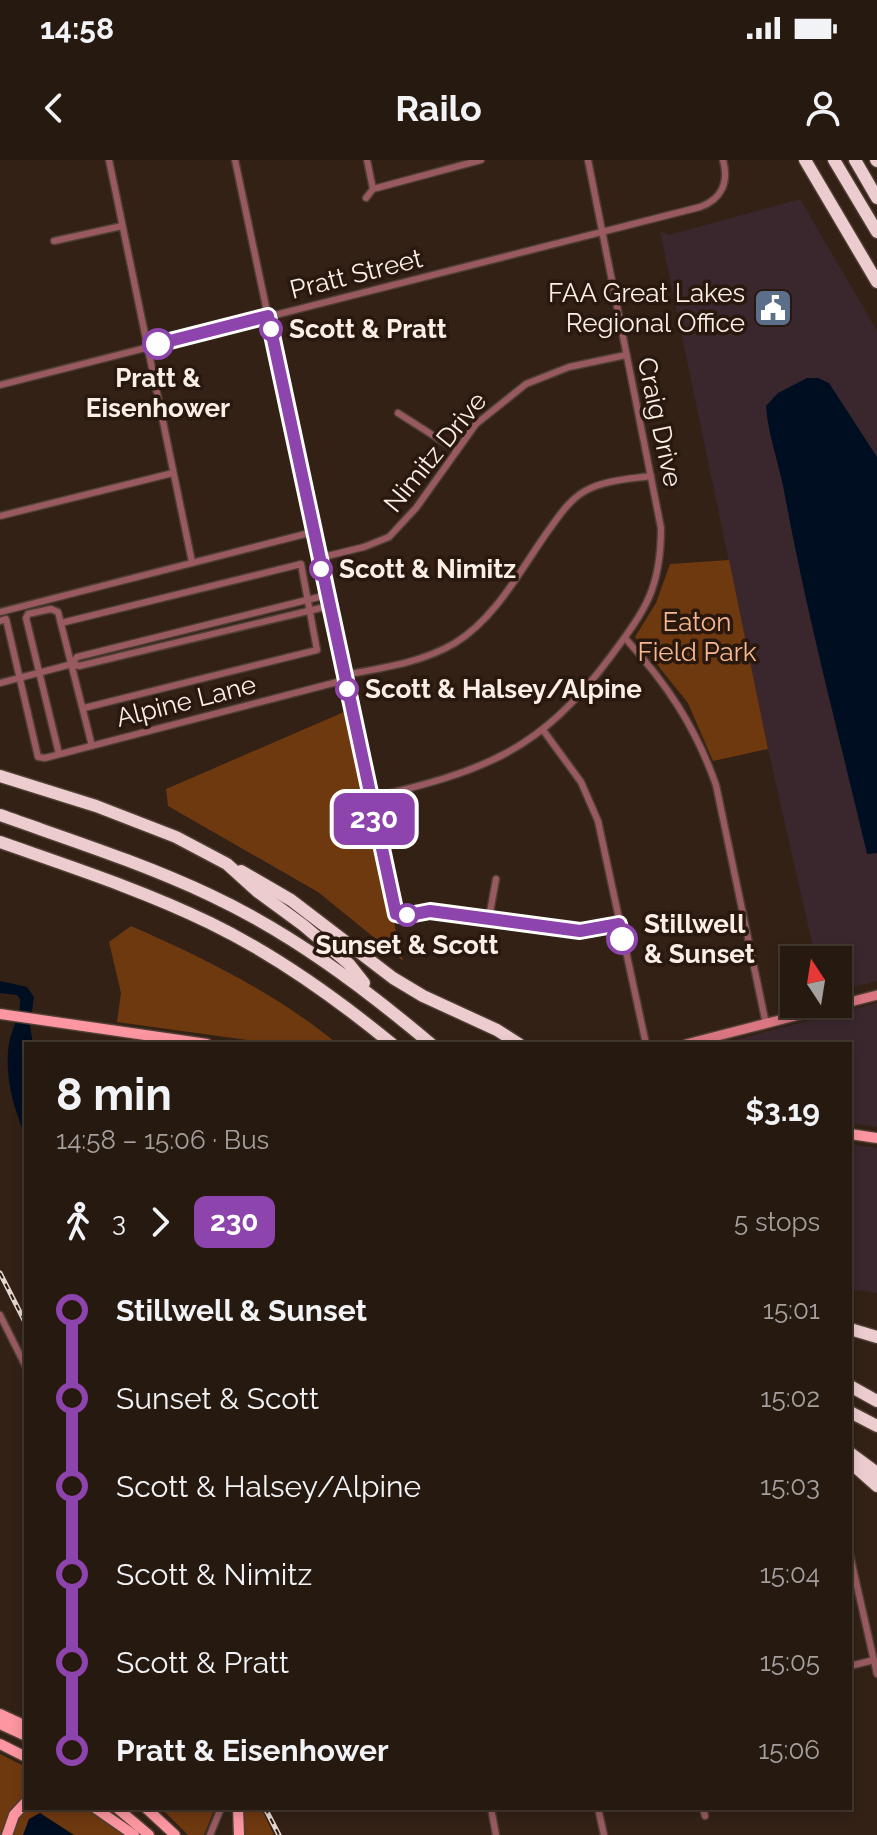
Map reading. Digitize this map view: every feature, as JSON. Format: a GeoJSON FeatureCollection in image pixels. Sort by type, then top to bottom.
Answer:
{"type":"FeatureCollection","features":[{"type":"Feature","properties":{"kind":"highway"},"geometry":{"type":"LineString","coordinates":[[805,160],[877,282]]}},
{"type":"Feature","properties":{"kind":"highway"},"geometry":{"type":"LineString","coordinates":[[834,160],[877,232]]}},
{"type":"Feature","properties":{"kind":"highway"},"geometry":{"type":"LineString","coordinates":[[855,160],[877,198]]}},
{"type":"Feature","properties":{"kind":"highway"},"geometry":{"type":"LineString","coordinates":[[0,776],[176,837],[291,900],[393,978],[516,1042]]}},
{"type":"Feature","properties":{"kind":"highway"},"geometry":{"type":"LineString","coordinates":[[0,815],[140,865],[214,896],[306,949],[373,996],[429,1042]]}},
{"type":"Feature","properties":{"kind":"highway"},"geometry":{"type":"LineString","coordinates":[[0,842],[135,891],[210,923],[298,974],[390,1042]]}},
{"type":"Feature","properties":{"kind":"highway"},"geometry":{"type":"LineString","coordinates":[[227,864],[349,964],[373,996]]}},
{"type":"Feature","properties":{"kind":"highway"},"geometry":{"type":"LineString","coordinates":[[852,1323],[877,1329]]}},
{"type":"Feature","properties":{"kind":"highway"},"geometry":{"type":"LineString","coordinates":[[852,1330],[877,1337]]}},
{"type":"Feature","properties":{"kind":"highway"},"geometry":{"type":"LineString","coordinates":[[852,1387],[877,1401]]}},
{"type":"Feature","properties":{"kind":"highway"},"geometry":{"type":"LineString","coordinates":[[852,1413],[877,1426]]}},
{"type":"Feature","properties":{"kind":"highway"},"geometry":{"type":"LineString","coordinates":[[852,1454],[877,1473]]}},
{"type":"Feature","properties":{"kind":"highway"},"geometry":{"type":"LineString","coordinates":[[852,1464],[877,1486]]}},
{"type":"Feature","properties":{"kind":"main road"},"geometry":{"type":"LineString","coordinates":[[694,1042],[877,995]]}},
{"type":"Feature","properties":{"kind":"main road"},"geometry":{"type":"LineString","coordinates":[[6,1014],[194,1042]]}},
{"type":"Feature","properties":{"kind":"main road"},"geometry":{"type":"LineString","coordinates":[[852,1134],[877,1138]]}},
{"type":"Feature","properties":{"kind":"main road"},"geometry":{"type":"LineString","coordinates":[[0,1714],[24,1725]]}},
{"type":"Feature","properties":{"kind":"main road"},"geometry":{"type":"LineString","coordinates":[[0,1724],[24,1735]]}},
{"type":"Feature","properties":{"kind":"main road"},"geometry":{"type":"LineString","coordinates":[[0,1744],[24,1756]]}},
{"type":"Feature","properties":{"kind":"main road"},"geometry":{"type":"LineString","coordinates":[[7,1835],[14,1815],[24,1804]]}},
{"type":"Feature","properties":{"kind":"main road"},"geometry":{"type":"LineString","coordinates":[[98,1810],[134,1835]]}},
{"type":"Feature","properties":{"kind":"main road"},"geometry":{"type":"LineString","coordinates":[[119,1810],[149,1835]]}},
{"type":"Feature","properties":{"kind":"main road"},"geometry":{"type":"LineString","coordinates":[[148,1810],[175,1835]]}},
{"type":"Feature","properties":{"kind":"main road"},"geometry":{"type":"LineString","coordinates":[[238,1810],[239,1835]]}},
{"type":"Feature","properties":{"kind":"street"},"geometry":{"type":"LineString","coordinates":[[109,160],[192,562]]}},
{"type":"Feature","properties":{"kind":"street"},"geometry":{"type":"LineString","coordinates":[[235,160],[396,914],[404,916],[430,911],[580,931],[619,924]]}},
{"type":"Feature","properties":{"kind":"street"},"geometry":{"type":"LineString","coordinates":[[367,160],[373,189]]}},
{"type":"Feature","properties":{"kind":"street"},"geometry":{"type":"LineString","coordinates":[[366,198],[373,189],[479,160]]}},
{"type":"Feature","properties":{"kind":"street","name":"Craig Drive"},"geometry":{"type":"LineString","coordinates":[[370,798],[465,773],[519,747],[543,730],[585,691],[625,638],[656,584],[661,560],[661,528],[588,160]]}},
{"type":"Feature","properties":{"kind":"street","name":"Pratt Street"},"geometry":{"type":"LineString","coordinates":[[0,385],[700,207],[719,197],[725,184],[723,160]]}},
{"type":"Feature","properties":{"kind":"street"},"geometry":{"type":"LineString","coordinates":[[54,241],[122,226]]}},
{"type":"Feature","properties":{"kind":"street","name":"Nimitz Drive"},"geometry":{"type":"LineString","coordinates":[[319,558],[389,537],[416,508],[456,450],[492,409],[526,384],[569,367],[626,355]]}},
{"type":"Feature","properties":{"kind":"street"},"geometry":{"type":"LineString","coordinates":[[398,413],[456,450]]}},
{"type":"Feature","properties":{"kind":"street"},"geometry":{"type":"LineString","coordinates":[[0,516],[173,473]]}},
{"type":"Feature","properties":{"kind":"street","name":"Alpine Lane"},"geometry":{"type":"LineString","coordinates":[[19,678],[38,757],[45,758],[428,656],[457,642],[485,618],[568,504],[586,490],[651,476]]}},
{"type":"Feature","properties":{"kind":"street"},"geometry":{"type":"LineString","coordinates":[[0,612],[313,532]]}},
{"type":"Feature","properties":{"kind":"street"},"geometry":{"type":"LineString","coordinates":[[61,623],[301,564],[317,650],[84,708]]}},
{"type":"Feature","properties":{"kind":"street"},"geometry":{"type":"LineString","coordinates":[[72,664],[77,657],[327,595]]}},
{"type":"Feature","properties":{"kind":"street"},"geometry":{"type":"LineString","coordinates":[[0,683],[329,606]]}},
{"type":"Feature","properties":{"kind":"street"},"geometry":{"type":"LineString","coordinates":[[59,754],[26,615],[55,610],[92,746]]}},
{"type":"Feature","properties":{"kind":"street"},"geometry":{"type":"LineString","coordinates":[[3,620],[19,678]]}},
{"type":"Feature","properties":{"kind":"street"},"geometry":{"type":"LineString","coordinates":[[625,638],[669,688],[704,751],[716,785],[766,1024]]}},
{"type":"Feature","properties":{"kind":"street"},"geometry":{"type":"LineString","coordinates":[[543,730],[581,782],[598,821],[646,1042]]}},
{"type":"Feature","properties":{"kind":"street"},"geometry":{"type":"LineString","coordinates":[[489,918],[496,879]]}},
{"type":"Feature","properties":{"kind":"street"},"geometry":{"type":"LineString","coordinates":[[0,1315],[24,1363]]}},
{"type":"Feature","properties":{"kind":"street"},"geometry":{"type":"LineString","coordinates":[[852,1564],[877,1674]]}},
{"type":"Feature","properties":{"kind":"street"},"geometry":{"type":"LineString","coordinates":[[852,1666],[874,1660]]}},
{"type":"Feature","properties":{"kind":"street"},"geometry":{"type":"LineString","coordinates":[[210,1835],[220,1810]]}},
{"type":"Feature","properties":{"kind":"street"},"geometry":{"type":"LineString","coordinates":[[491,1810],[496,1835]]}},
{"type":"Feature","properties":{"kind":"street"},"geometry":{"type":"LineString","coordinates":[[598,1810],[604,1835]]}},
{"type":"Feature","properties":{"kind":"shaded area"},"geometry":{"type":"Polygon","coordinates":[[[800,199],[877,331],[877,981],[852,987],[852,946],[813,946],[768,749],[660,231],[669,235],[800,199]]]}},
{"type":"Feature","properties":{"kind":"shaded area"},"geometry":{"type":"Polygon","coordinates":[[[877,1003],[877,1127],[852,1123],[852,1042],[726,1042],[819,1018],[852,1018],[852,1009],[877,1003]]]}},
{"type":"Feature","properties":{"kind":"shaded area"},"geometry":{"type":"Polygon","coordinates":[[[852,1144],[877,1148],[877,1293],[852,1289],[852,1144]]]}},
{"type":"Feature","properties":{"kind":"green space","name":"Eaton Field Park"},"geometry":{"type":"Polygon","coordinates":[[[729,560],[768,749],[713,761],[688,703],[635,637],[656,603],[670,564],[729,560]]]}},
{"type":"Feature","properties":{"kind":"green space"},"geometry":{"type":"Polygon","coordinates":[[[344,712],[403,961],[318,892],[168,806],[166,789],[344,712]]]}},
{"type":"Feature","properties":{"kind":"green space"},"geometry":{"type":"Polygon","coordinates":[[[131,926],[262,991],[334,1042],[261,1042],[117,1022],[121,993],[109,942],[131,926]]]}},
{"type":"Feature","properties":{"kind":"green space"},"geometry":{"type":"Polygon","coordinates":[[[0,1754],[24,1766],[24,1799],[8,1815],[3,1835],[0,1835],[0,1754]]]}},
{"type":"Feature","properties":{"kind":"green space"},"geometry":{"type":"Polygon","coordinates":[[[24,1810],[92,1810],[127,1835],[12,1835],[18,1817],[24,1810]]]}},
{"type":"Feature","properties":{"kind":"green space"},"geometry":{"type":"Polygon","coordinates":[[[163,1810],[214,1810],[204,1835],[188,1835],[163,1810]]]}},
{"type":"Feature","properties":{"kind":"green space"},"geometry":{"type":"Polygon","coordinates":[[[243,1810],[262,1810],[274,1835],[244,1835],[243,1810]]]}},
{"type":"Feature","properties":{"kind":"water"},"geometry":{"type":"Polygon","coordinates":[[[807,378],[818,378],[829,383],[877,457],[877,853],[867,854],[813,631],[767,417],[766,406],[778,393],[807,378]]]}},
{"type":"Feature","properties":{"kind":"water"},"geometry":{"type":"Polygon","coordinates":[[[0,981],[27,987],[34,997],[30,1026],[33,1042],[24,1042],[24,1131],[14,1103],[8,1067],[9,1043],[20,999],[17,995],[0,993],[0,981]]]}},
{"type":"Feature","properties":{"kind":"water"},"geometry":{"type":"Polygon","coordinates":[[[40,1813],[74,1835],[23,1835],[29,1819],[40,1813]]]}},
{"type":"Feature","properties":{"kind":"railway"},"geometry":{"type":"LineString","coordinates":[[0,1273],[24,1320]]}},
{"type":"Feature","properties":{"kind":"railway"},"geometry":{"type":"LineString","coordinates":[[266,1810],[279,1835]]}},
{"type":"Feature","properties":{"kind":"bus line","name":"230"},"geometry":{"type":"LineString","coordinates":[[158,344],[268,316],[396,914],[404,916],[430,911],[580,931],[619,924],[622,939]]}},
{"type":"Feature","properties":{"kind":"place","name":"FAA Great Lakes Regional Office"},"geometry":{"type":"Point","coordinates":[773,308]}},
{"type":"Feature","properties":{"kind":"place","name":"Scott & Pratt"},"geometry":{"type":"Point","coordinates":[271,329]}},
{"type":"Feature","properties":{"kind":"place","name":"Pratt & Eisenhower"},"geometry":{"type":"Point","coordinates":[158,344]}},
{"type":"Feature","properties":{"kind":"place","name":"Scott & Nimitz"},"geometry":{"type":"Point","coordinates":[321,569]}},
{"type":"Feature","properties":{"kind":"place","name":"Scott & Halsey/Alpine"},"geometry":{"type":"Point","coordinates":[347,689]}},
{"type":"Feature","properties":{"kind":"place","name":"Sunset & Scott"},"geometry":{"type":"Point","coordinates":[407,915]}},
{"type":"Feature","properties":{"kind":"place","name":"Stillwell & Sunset"},"geometry":{"type":"Point","coordinates":[622,939]}}]}
